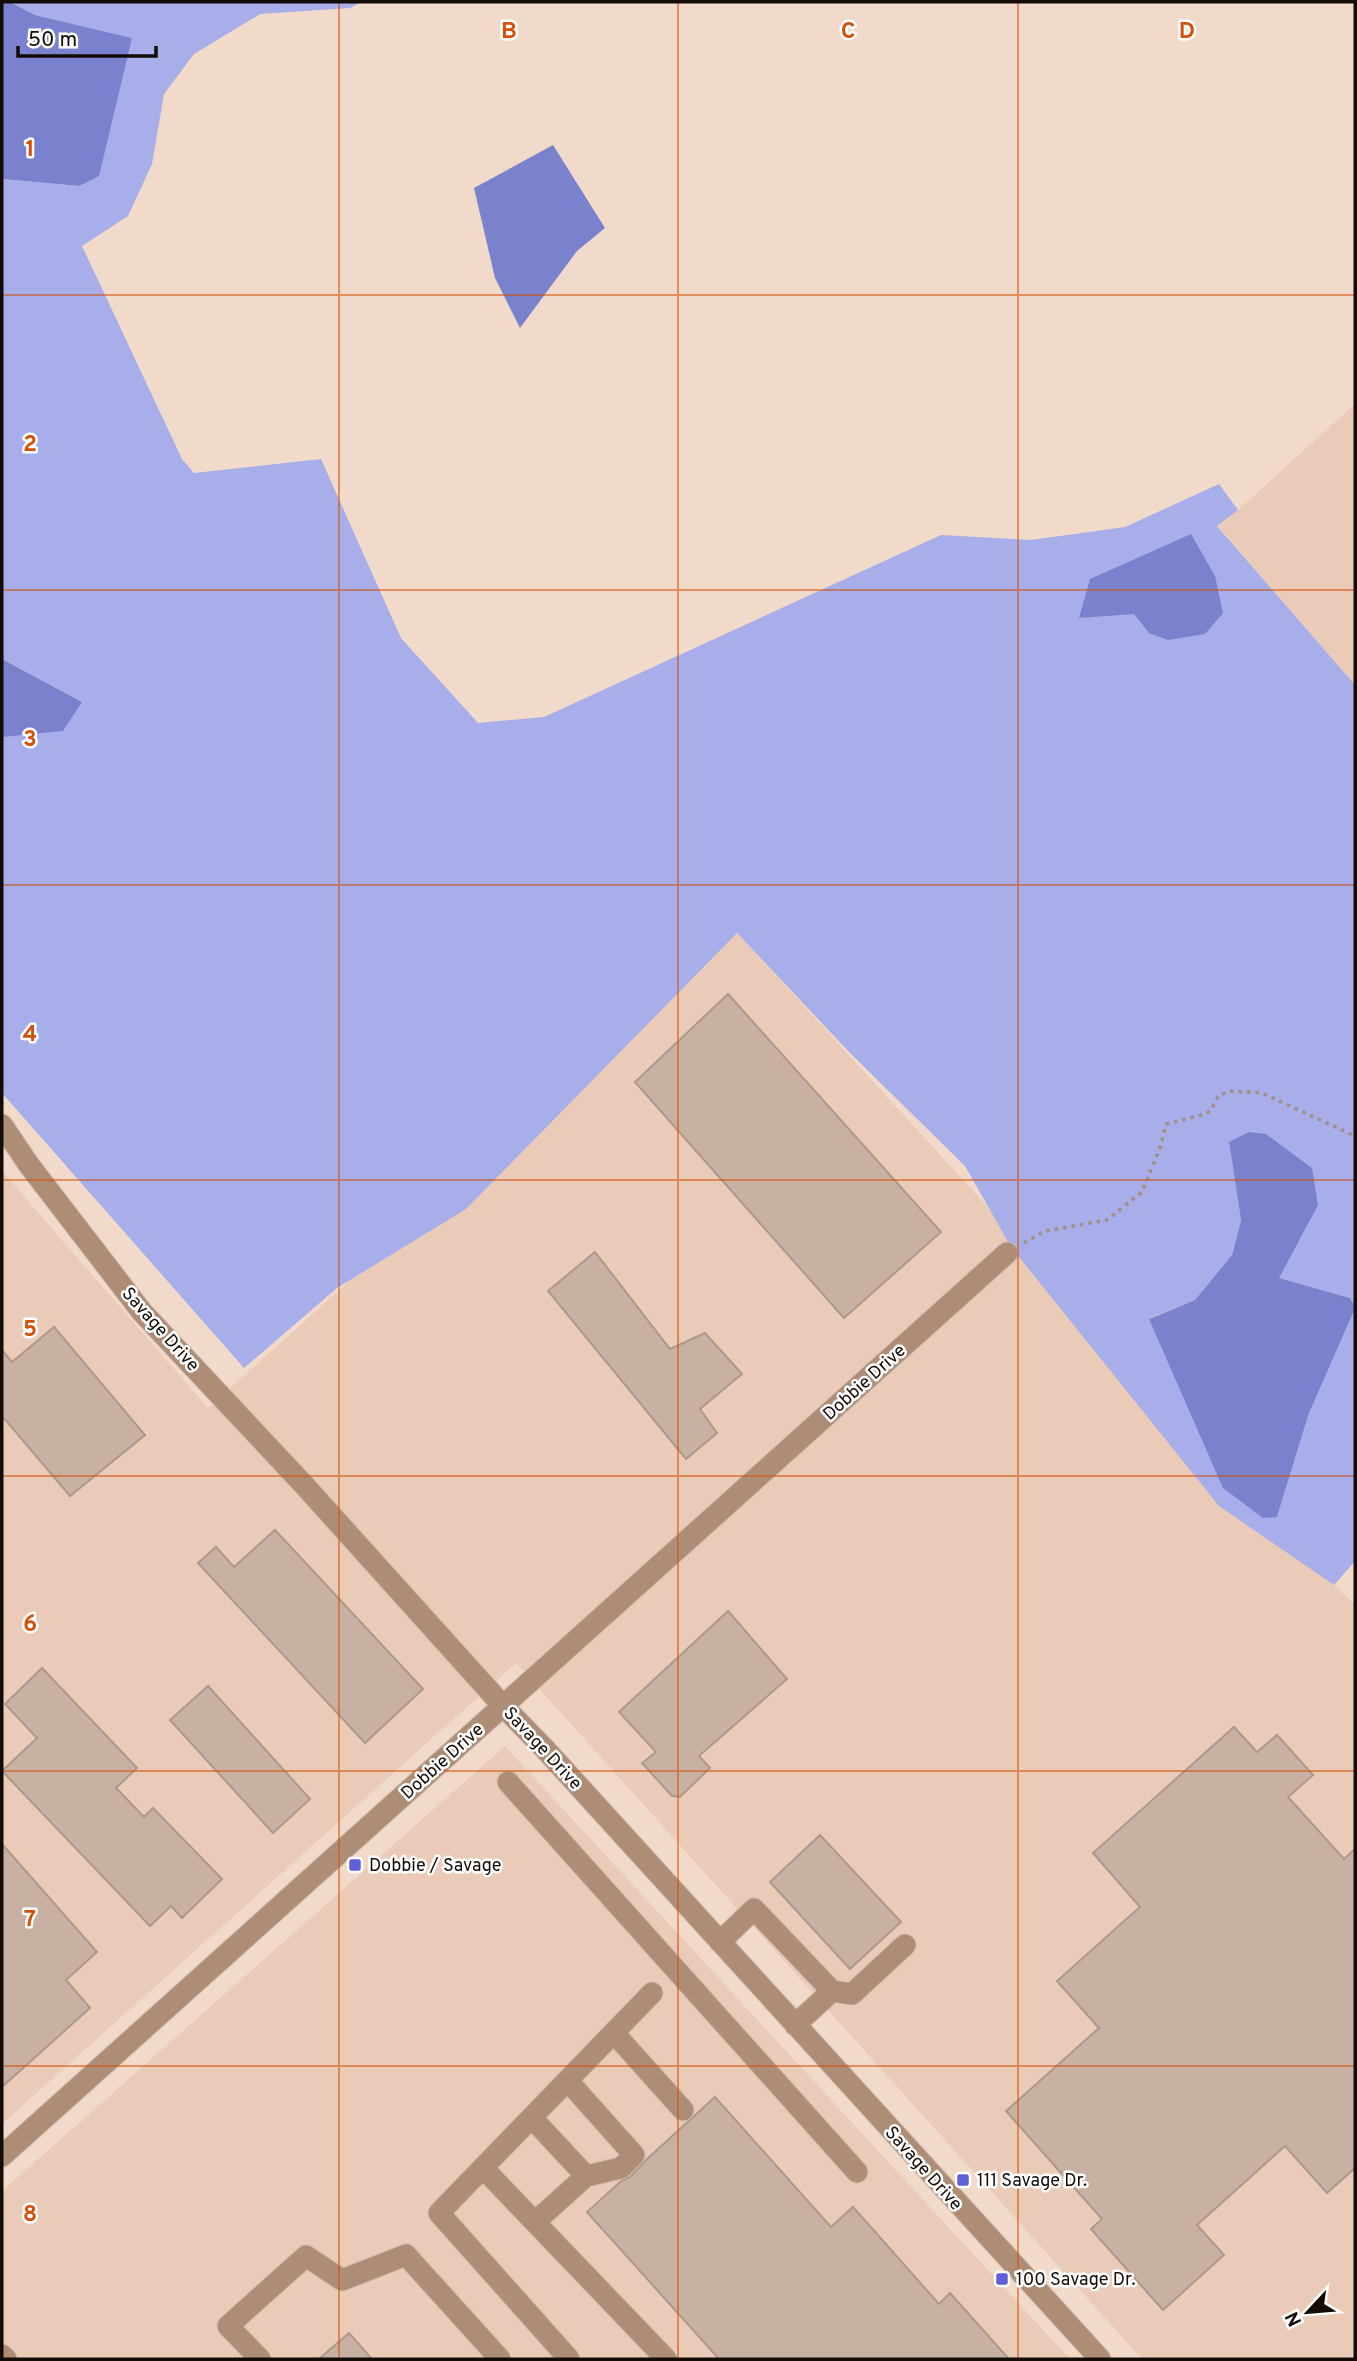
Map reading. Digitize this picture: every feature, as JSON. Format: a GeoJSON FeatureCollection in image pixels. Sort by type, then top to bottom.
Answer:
{"type":"FeatureCollection","features":[{"type":"Feature","properties":{"kind":"street","name":"Savage Drive"},"geometry":{"type":"LineString","coordinates":[[2,1125],[29,1165],[142,1312],[305,1486],[1100,2359]]}},
{"type":"Feature","properties":{"kind":"street","name":"Dobbie Drive"},"geometry":{"type":"LineString","coordinates":[[2,2156],[1007,1253]]}},
{"type":"Feature","properties":{"kind":"street"},"geometry":{"type":"LineString","coordinates":[[508,1782],[857,2172]]}},
{"type":"Feature","properties":{"kind":"street"},"geometry":{"type":"LineString","coordinates":[[720,1942],[754,1909],[832,1991],[852,1994],[905,1945]]}},
{"type":"Feature","properties":{"kind":"street"},"geometry":{"type":"LineString","coordinates":[[795,2025],[832,1991]]}},
{"type":"Feature","properties":{"kind":"street"},"geometry":{"type":"LineString","coordinates":[[569,2359],[439,2213],[652,1993]]}},
{"type":"Feature","properties":{"kind":"street"},"geometry":{"type":"LineString","coordinates":[[614,2033],[683,2110]]}},
{"type":"Feature","properties":{"kind":"street"},"geometry":{"type":"LineString","coordinates":[[535,2222],[586,2176],[621,2168],[634,2155],[568,2081]]}},
{"type":"Feature","properties":{"kind":"street"},"geometry":{"type":"LineString","coordinates":[[532,2118],[586,2176]]}},
{"type":"Feature","properties":{"kind":"street"},"geometry":{"type":"LineString","coordinates":[[483,2168],[666,2359]]}},
{"type":"Feature","properties":{"kind":"street"},"geometry":{"type":"LineString","coordinates":[[260,2359],[228,2326],[306,2256],[342,2280],[406,2255],[500,2359]]}},
{"type":"Feature","properties":{"kind":"street"},"geometry":{"type":"LineString","coordinates":[[2,2355],[6,2359]]}},
{"type":"Feature","properties":{"kind":"path"},"geometry":{"type":"LineString","coordinates":[[1007,1253],[1045,1231],[1107,1220],[1142,1192],[1160,1148],[1166,1124],[1206,1114],[1219,1095],[1232,1091],[1262,1093],[1355,1136]]}},
{"type":"Feature","properties":{"kind":"shaded area"},"geometry":{"type":"Polygon","coordinates":[[[2,2],[10,2],[35,15],[132,38],[99,176],[79,186],[2,179],[2,2]]]}},
{"type":"Feature","properties":{"kind":"shaded area"},"geometry":{"type":"Polygon","coordinates":[[[10,2],[362,2],[350,8],[260,14],[194,54],[164,94],[152,164],[128,216],[82,246],[182,459],[194,473],[321,459],[401,638],[478,723],[544,717],[941,535],[1031,540],[1125,527],[1219,484],[1238,510],[1217,526],[1355,685],[1355,1561],[1334,1585],[1219,1506],[1011,1247],[965,1166],[850,1053],[737,933],[466,1209],[337,1288],[244,1368],[2,1093],[2,737],[82,702],[2,659],[2,179],[79,186],[132,38],[35,15],[10,2]],[[1229,1142],[1241,1220],[1232,1255],[1195,1300],[1150,1318],[1277,1517],[1309,1413],[1350,1298],[1279,1278],[1229,1142]]]}},
{"type":"Feature","properties":{"kind":"shaded area"},"geometry":{"type":"Polygon","coordinates":[[[553,145],[605,228],[577,251],[520,328],[495,278],[474,188],[553,145]]]}},
{"type":"Feature","properties":{"kind":"shaded area"},"geometry":{"type":"Polygon","coordinates":[[[1355,404],[1355,685],[1217,525],[1238,510],[1355,404]]]}},
{"type":"Feature","properties":{"kind":"shaded area"},"geometry":{"type":"Polygon","coordinates":[[[1191,534],[1215,576],[1223,613],[1205,634],[1168,640],[1149,633],[1134,614],[1079,618],[1090,579],[1191,534]]]}},
{"type":"Feature","properties":{"kind":"shaded area"},"geometry":{"type":"Polygon","coordinates":[[[2,659],[82,702],[63,731],[2,737],[2,659]]]}},
{"type":"Feature","properties":{"kind":"shaded area"},"geometry":{"type":"Polygon","coordinates":[[[737,933],[1334,1585],[1355,1604],[1355,2359],[1142,2359],[516,1663],[2,2124],[2,1171],[208,1408],[737,933]]]}},
{"type":"Feature","properties":{"kind":"shaded area"},"geometry":{"type":"Polygon","coordinates":[[[1249,1132],[1266,1134],[1312,1168],[1318,1205],[1279,1278],[1350,1298],[1355,1308],[1309,1413],[1277,1517],[1263,1518],[1223,1488],[1149,1319],[1195,1300],[1232,1255],[1241,1220],[1229,1142],[1249,1132]]]}},
{"type":"Feature","properties":{"kind":"shaded area"},"geometry":{"type":"Polygon","coordinates":[[[505,1746],[1070,2359],[2,2359],[2,2191],[505,1746]]]}},
{"type":"Feature","properties":{"kind":"building"},"geometry":{"type":"Polygon","coordinates":[[[728,994],[941,1232],[844,1318],[635,1082],[728,994]]]}},
{"type":"Feature","properties":{"kind":"building"},"geometry":{"type":"Polygon","coordinates":[[[595,1252],[670,1349],[705,1333],[742,1374],[700,1409],[717,1433],[686,1459],[548,1291],[595,1252]]]}},
{"type":"Feature","properties":{"kind":"building"},"geometry":{"type":"Polygon","coordinates":[[[54,1327],[145,1435],[70,1496],[2,1416],[2,1350],[12,1362],[54,1327]]]}},
{"type":"Feature","properties":{"kind":"building"},"geometry":{"type":"Polygon","coordinates":[[[275,1530],[423,1689],[365,1743],[198,1563],[216,1547],[234,1567],[275,1530]]]}},
{"type":"Feature","properties":{"kind":"building"},"geometry":{"type":"Polygon","coordinates":[[[728,1611],[787,1679],[699,1756],[710,1768],[680,1797],[672,1796],[642,1763],[656,1752],[619,1712],[728,1611]]]}},
{"type":"Feature","properties":{"kind":"building"},"geometry":{"type":"Polygon","coordinates":[[[42,1668],[137,1768],[116,1788],[144,1817],[153,1808],[222,1879],[182,1918],[171,1906],[150,1926],[2,1771],[37,1738],[5,1704],[42,1668]]]}},
{"type":"Feature","properties":{"kind":"building"},"geometry":{"type":"Polygon","coordinates":[[[208,1686],[310,1799],[273,1833],[170,1720],[208,1686]]]}},
{"type":"Feature","properties":{"kind":"building"},"geometry":{"type":"Polygon","coordinates":[[[1234,1727],[1257,1752],[1277,1735],[1313,1775],[1288,1797],[1344,1859],[1355,1849],[1355,2168],[1327,2193],[1285,2146],[1197,2225],[1224,2255],[1163,2310],[1091,2229],[1102,2219],[1006,2111],[1099,2028],[1057,1981],[1140,1907],[1093,1853],[1234,1727]]]}},
{"type":"Feature","properties":{"kind":"building"},"geometry":{"type":"Polygon","coordinates":[[[820,1835],[901,1922],[850,1969],[770,1882],[820,1835]]]}},
{"type":"Feature","properties":{"kind":"building"},"geometry":{"type":"Polygon","coordinates":[[[2,1844],[97,1952],[66,1980],[90,2008],[2,2087],[2,1844]]]}},
{"type":"Feature","properties":{"kind":"building"},"geometry":{"type":"Polygon","coordinates":[[[715,2097],[831,2227],[853,2207],[939,2304],[950,2293],[1009,2359],[719,2359],[587,2212],[621,2181],[630,2177],[715,2097]]]}},
{"type":"Feature","properties":{"kind":"building"},"geometry":{"type":"Polygon","coordinates":[[[349,2333],[372,2359],[319,2359],[349,2333]]]}},
{"type":"Feature","properties":{"kind":"place","name":"Dobbie / Savage"},"geometry":{"type":"Point","coordinates":[355,1865]}},
{"type":"Feature","properties":{"kind":"place","name":"111 Savage Dr."},"geometry":{"type":"Point","coordinates":[963,2180]}},
{"type":"Feature","properties":{"kind":"place","name":"100 Savage Dr."},"geometry":{"type":"Point","coordinates":[1002,2279]}}]}
